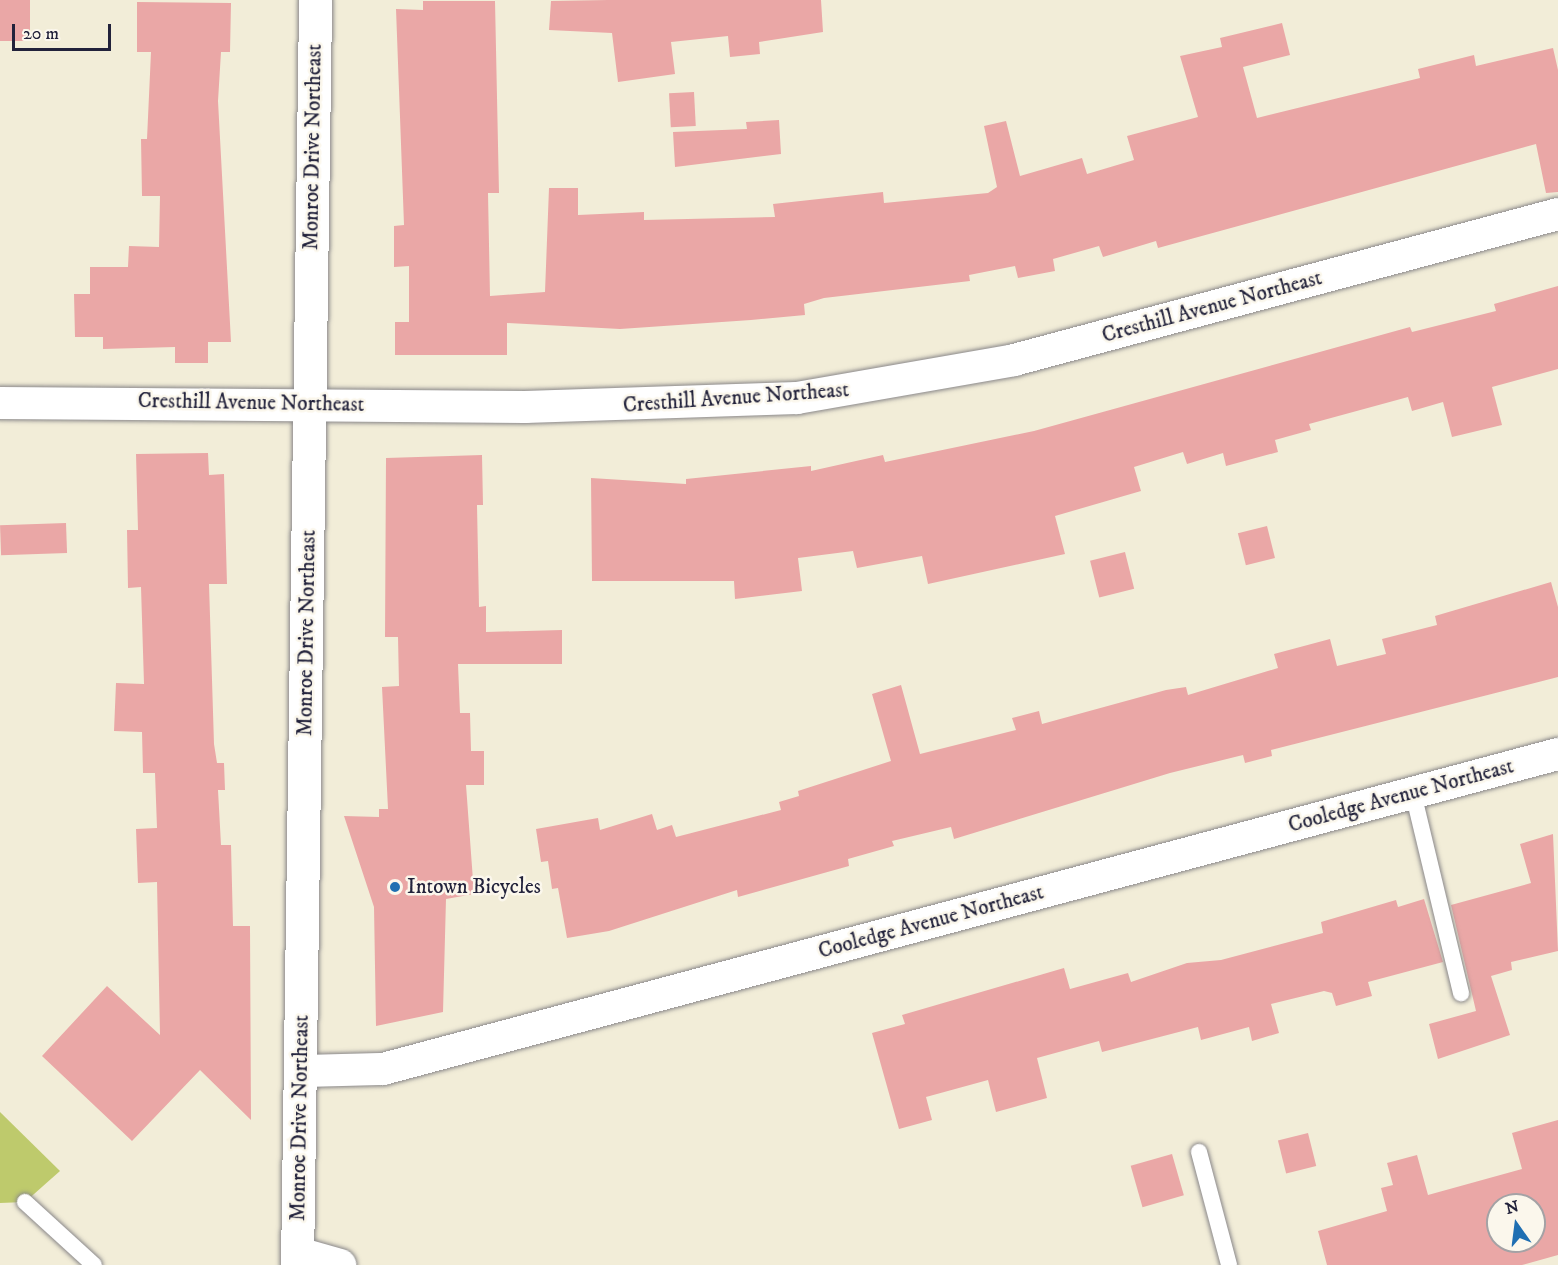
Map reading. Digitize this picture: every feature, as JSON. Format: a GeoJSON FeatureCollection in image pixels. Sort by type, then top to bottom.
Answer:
{"type":"FeatureCollection","features":[{"type":"Feature","properties":{"kind":"main road","name":"Monroe Drive Northeast"},"geometry":{"type":"LineString","coordinates":[[298,1259],[315,0]]}},
{"type":"Feature","properties":{"kind":"street","name":"Cresthill Avenue Northeast"},"geometry":{"type":"LineString","coordinates":[[0,403],[707,404],[886,387],[1014,360],[1558,214]]}},
{"type":"Feature","properties":{"kind":"street","name":"Cooledge Avenue Northeast"},"geometry":{"type":"LineString","coordinates":[[301,1071],[383,1069],[1558,754]]}},
{"type":"Feature","properties":{"kind":"street"},"geometry":{"type":"LineString","coordinates":[[298,1259],[340,1265]]}},
{"type":"Feature","properties":{"kind":"lane"},"geometry":{"type":"LineString","coordinates":[[1413,793],[1461,993]]}},
{"type":"Feature","properties":{"kind":"lane"},"geometry":{"type":"LineString","coordinates":[[1199,1152],[1229,1265]]}},
{"type":"Feature","properties":{"kind":"lane"},"geometry":{"type":"LineString","coordinates":[[25,1202],[94,1265]]}},
{"type":"Feature","properties":{"kind":"green space"},"geometry":{"type":"Polygon","coordinates":[[[0,1112],[60,1171],[25,1202],[0,1203],[0,1112]]]}},
{"type":"Feature","properties":{"kind":"building"},"geometry":{"type":"Polygon","coordinates":[[[0,0],[30,0],[30,41],[0,41],[0,0]]]}},
{"type":"Feature","properties":{"kind":"building"},"geometry":{"type":"Polygon","coordinates":[[[821,0],[823,32],[759,42],[760,54],[730,57],[728,36],[671,42],[675,74],[618,82],[612,33],[549,30],[551,1],[821,0]]]}},
{"type":"Feature","properties":{"kind":"building"},"geometry":{"type":"Polygon","coordinates":[[[423,1],[495,1],[499,193],[488,193],[490,296],[545,292],[549,188],[578,188],[578,215],[644,212],[644,220],[775,217],[773,204],[883,192],[884,203],[988,193],[997,187],[984,126],[1006,121],[1020,176],[1082,158],[1087,174],[1134,160],[1127,136],[1198,117],[1180,56],[1222,47],[1220,38],[1282,23],[1290,55],[1243,67],[1257,118],[1420,78],[1418,69],[1474,55],[1476,66],[1553,48],[1558,70],[1558,192],[1546,193],[1536,144],[1158,248],[1156,241],[1103,257],[1099,246],[1053,259],[1055,271],[1018,278],[1015,266],[969,275],[970,281],[824,298],[804,304],[805,315],[751,320],[620,329],[507,323],[507,355],[395,355],[395,322],[409,322],[409,266],[394,267],[394,226],[404,225],[396,9],[423,10],[423,1]]]}},
{"type":"Feature","properties":{"kind":"building"},"geometry":{"type":"Polygon","coordinates":[[[137,2],[231,3],[230,52],[221,52],[218,101],[231,342],[208,342],[208,363],[175,363],[175,347],[103,349],[103,337],[75,337],[74,294],[90,294],[90,267],[128,267],[129,246],[159,247],[160,196],[142,196],[141,139],[147,139],[151,52],[137,52],[137,2]]]}},
{"type":"Feature","properties":{"kind":"building"},"geometry":{"type":"Polygon","coordinates":[[[694,92],[696,126],[671,127],[669,93],[694,92]]]}},
{"type":"Feature","properties":{"kind":"building"},"geometry":{"type":"Polygon","coordinates":[[[779,120],[781,154],[675,167],[673,132],[747,129],[746,122],[779,120]]]}},
{"type":"Feature","properties":{"kind":"building"},"geometry":{"type":"Polygon","coordinates":[[[1558,286],[1558,369],[1492,387],[1502,425],[1452,437],[1443,402],[1412,411],[1408,397],[1309,424],[1311,430],[1275,440],[1278,452],[1226,466],[1223,453],[1187,464],[1183,452],[1134,467],[1141,491],[1055,516],[1065,554],[928,584],[922,556],[857,568],[853,551],[798,558],[802,591],[735,599],[734,581],[592,581],[591,478],[686,484],[686,479],[811,466],[811,471],[883,455],[885,462],[1034,431],[1410,327],[1412,332],[1496,311],[1494,304],[1558,286]]]}},
{"type":"Feature","properties":{"kind":"building"},"geometry":{"type":"Polygon","coordinates":[[[208,453],[209,475],[224,474],[227,584],[209,584],[214,744],[217,763],[224,763],[225,790],[218,790],[221,845],[231,845],[233,926],[250,926],[251,1120],[200,1070],[132,1141],[42,1056],[107,986],[160,1035],[157,882],[138,883],[136,829],[157,828],[155,773],[143,773],[142,732],[114,731],[116,683],[144,684],[141,587],[128,588],[127,530],[138,530],[136,454],[208,453]]]}},
{"type":"Feature","properties":{"kind":"building"},"geometry":{"type":"Polygon","coordinates":[[[482,455],[483,505],[477,505],[479,607],[486,606],[486,632],[562,630],[562,664],[458,664],[460,713],[470,713],[471,751],[484,751],[484,785],[466,785],[474,894],[446,899],[443,1012],[376,1026],[374,907],[344,816],[379,817],[379,809],[388,809],[382,687],[399,686],[398,637],[385,637],[386,458],[482,455]]]}},
{"type":"Feature","properties":{"kind":"building"},"geometry":{"type":"Polygon","coordinates":[[[66,523],[67,553],[1,555],[0,525],[66,523]]]}},
{"type":"Feature","properties":{"kind":"building"},"geometry":{"type":"Polygon","coordinates":[[[1267,526],[1275,558],[1246,565],[1238,533],[1267,526]]]}},
{"type":"Feature","properties":{"kind":"building"},"geometry":{"type":"Polygon","coordinates":[[[1125,552],[1134,589],[1099,598],[1090,561],[1125,552]]]}},
{"type":"Feature","properties":{"kind":"building"},"geometry":{"type":"Polygon","coordinates":[[[1551,582],[1558,607],[1558,677],[1271,750],[1272,756],[1245,763],[1243,755],[1170,773],[954,839],[951,827],[892,841],[894,846],[848,859],[849,866],[738,897],[737,890],[609,931],[567,938],[558,888],[552,889],[548,861],[541,862],[536,829],[598,818],[600,830],[652,814],[657,830],[672,825],[676,837],[781,810],[779,802],[799,796],[798,791],[891,761],[872,694],[901,685],[920,754],[1016,730],[1012,718],[1039,711],[1042,724],[1166,690],[1186,687],[1188,695],[1278,668],[1274,654],[1330,639],[1337,666],[1386,654],[1382,639],[1437,625],[1435,616],[1551,582]]]}},
{"type":"Feature","properties":{"kind":"building"},"geometry":{"type":"Polygon","coordinates":[[[1553,834],[1558,951],[1511,962],[1512,970],[1491,976],[1510,1035],[1438,1059],[1429,1024],[1476,1011],[1451,905],[1531,883],[1520,844],[1553,834]]]}},
{"type":"Feature","properties":{"kind":"building"},"geometry":{"type":"Polygon","coordinates":[[[1424,899],[1443,962],[1368,982],[1372,996],[1336,1006],[1332,993],[1324,991],[1271,1004],[1279,1033],[1252,1041],[1249,1027],[1201,1040],[1198,1027],[1102,1052],[1099,1041],[1037,1058],[1047,1098],[996,1112],[988,1080],[926,1097],[932,1120],[899,1129],[872,1033],[905,1024],[902,1015],[1064,968],[1070,989],[1128,973],[1131,982],[1187,963],[1221,960],[1323,933],[1321,922],[1396,900],[1398,907],[1424,899]]]}},
{"type":"Feature","properties":{"kind":"building"},"geometry":{"type":"Polygon","coordinates":[[[1558,1120],[1558,1255],[1522,1265],[1327,1265],[1318,1231],[1387,1211],[1381,1188],[1393,1185],[1387,1163],[1417,1155],[1428,1195],[1522,1169],[1512,1133],[1558,1120]]]}},
{"type":"Feature","properties":{"kind":"building"},"geometry":{"type":"Polygon","coordinates":[[[1308,1133],[1316,1166],[1286,1173],[1278,1140],[1308,1133]]]}},
{"type":"Feature","properties":{"kind":"building"},"geometry":{"type":"Polygon","coordinates":[[[1172,1154],[1184,1195],[1143,1207],[1131,1166],[1172,1154]]]}},
{"type":"Feature","properties":{"kind":"place","name":"Intown Bicycles"},"geometry":{"type":"Point","coordinates":[395,887]}}]}
